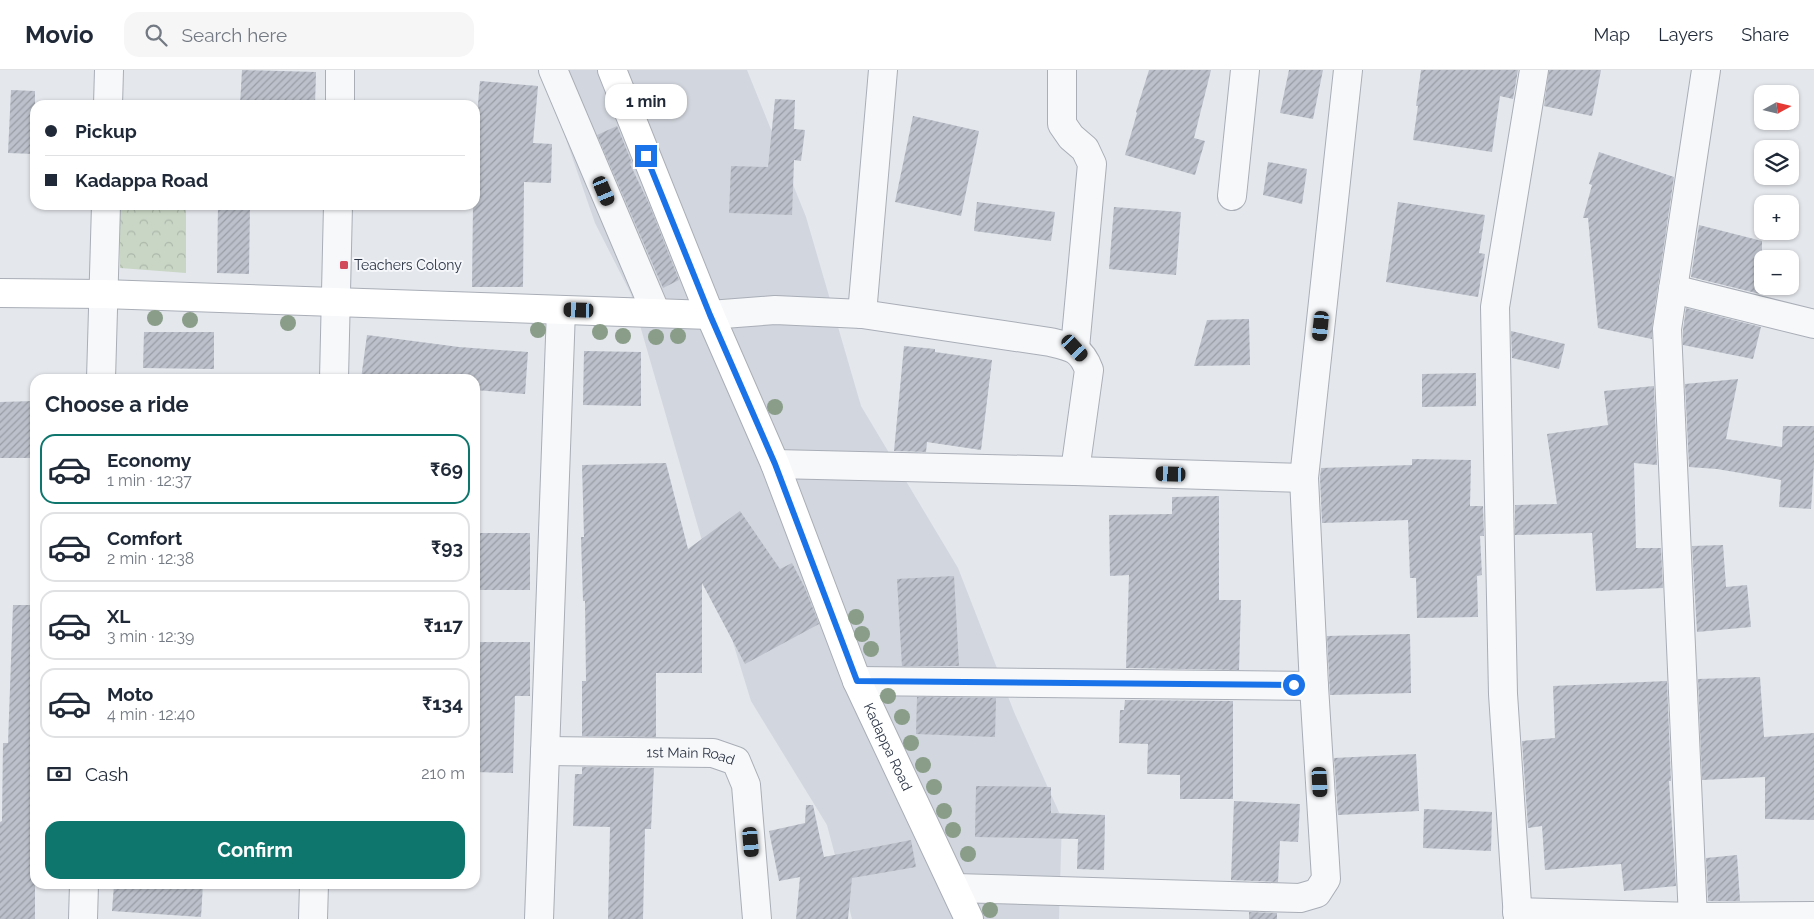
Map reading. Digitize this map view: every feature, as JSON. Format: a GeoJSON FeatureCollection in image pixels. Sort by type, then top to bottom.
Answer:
{"type":"FeatureCollection","features":[{"type":"Feature","properties":{"kind":"main road","name":"Kadappa Road"},"geometry":{"type":"LineString","coordinates":[[612,70],[710,315],[775,464],[857,681],[969,919]]}},
{"type":"Feature","properties":{"kind":"main road"},"geometry":{"type":"LineString","coordinates":[[0,293],[103,294],[710,315]]}},
{"type":"Feature","properties":{"kind":"street"},"geometry":{"type":"LineString","coordinates":[[108,100],[110,70]]}},
{"type":"Feature","properties":{"kind":"street"},"geometry":{"type":"LineString","coordinates":[[340,70],[340,100]]}},
{"type":"Feature","properties":{"kind":"street"},"geometry":{"type":"LineString","coordinates":[[553,70],[656,313]]}},
{"type":"Feature","properties":{"kind":"street"},"geometry":{"type":"LineString","coordinates":[[862,314],[884,70]]}},
{"type":"Feature","properties":{"kind":"street"},"geometry":{"type":"LineString","coordinates":[[1062,70],[1062,124],[1071,137],[1085,149],[1092,164],[1075,348]]}},
{"type":"Feature","properties":{"kind":"street"},"geometry":{"type":"LineString","coordinates":[[1232,196],[1245,70]]}},
{"type":"Feature","properties":{"kind":"street"},"geometry":{"type":"LineString","coordinates":[[955,888],[1300,898],[1317,893],[1326,879],[1304,478],[1348,70]]}},
{"type":"Feature","properties":{"kind":"street"},"geometry":{"type":"LineString","coordinates":[[1534,70],[1495,307],[1503,694],[1518,916],[1693,918],[1814,916]]}},
{"type":"Feature","properties":{"kind":"street"},"geometry":{"type":"LineString","coordinates":[[1693,918],[1667,329],[1706,70]]}},
{"type":"Feature","properties":{"kind":"street"},"geometry":{"type":"LineString","coordinates":[[100,374],[106,210]]}},
{"type":"Feature","properties":{"kind":"street"},"geometry":{"type":"LineString","coordinates":[[334,374],[338,210]]}},
{"type":"Feature","properties":{"kind":"street"},"geometry":{"type":"LineString","coordinates":[[1673,289],[1814,324]]}},
{"type":"Feature","properties":{"kind":"street"},"geometry":{"type":"LineString","coordinates":[[539,919],[561,310]]}},
{"type":"Feature","properties":{"kind":"street"},"geometry":{"type":"LineString","coordinates":[[710,315],[775,310],[862,314],[1041,340],[1075,348],[1086,360],[1089,370],[1075,471]]}},
{"type":"Feature","properties":{"kind":"street"},"geometry":{"type":"LineString","coordinates":[[775,464],[1304,478]]}},
{"type":"Feature","properties":{"kind":"street"},"geometry":{"type":"LineString","coordinates":[[857,681],[1314,686]]}},
{"type":"Feature","properties":{"kind":"street","name":"1st Main Road"},"geometry":{"type":"LineString","coordinates":[[545,751],[713,753],[736,761],[746,785],[757,919]]}},
{"type":"Feature","properties":{"kind":"street"},"geometry":{"type":"LineString","coordinates":[[83,919],[84,889]]}},
{"type":"Feature","properties":{"kind":"street"},"geometry":{"type":"LineString","coordinates":[[313,919],[314,889]]}},
{"type":"Feature","properties":{"kind":"shaded area"},"geometry":{"type":"Polygon","coordinates":[[[542,70],[747,70],[806,217],[861,406],[958,568],[1014,712],[1062,819],[1059,919],[852,919],[827,825],[751,701],[707,558],[631,294],[595,223],[542,70]]]}},
{"type":"Feature","properties":{"kind":"green space"},"geometry":{"type":"Polygon","coordinates":[[[120,210],[186,210],[186,273],[120,268],[120,210]]]}},
{"type":"Feature","properties":{"kind":"building"},"geometry":{"type":"Polygon","coordinates":[[[242,70],[316,72],[315,100],[240,100],[242,70]]]}},
{"type":"Feature","properties":{"kind":"building"},"geometry":{"type":"Polygon","coordinates":[[[1149,70],[1211,70],[1194,138],[1205,141],[1195,175],[1125,155],[1149,70]]]}},
{"type":"Feature","properties":{"kind":"building"},"geometry":{"type":"Polygon","coordinates":[[[1289,70],[1323,70],[1313,119],[1280,113],[1289,70]]]}},
{"type":"Feature","properties":{"kind":"building"},"geometry":{"type":"Polygon","coordinates":[[[1421,70],[1518,70],[1513,99],[1500,96],[1492,152],[1413,140],[1421,70]]]}},
{"type":"Feature","properties":{"kind":"building"},"geometry":{"type":"Polygon","coordinates":[[[1549,70],[1601,70],[1592,116],[1544,106],[1549,70]]]}},
{"type":"Feature","properties":{"kind":"building"},"geometry":{"type":"Polygon","coordinates":[[[480,81],[538,86],[533,143],[552,144],[551,183],[524,182],[523,287],[472,287],[473,210],[480,210],[480,100],[478,100],[480,81]]]}},
{"type":"Feature","properties":{"kind":"building"},"geometry":{"type":"Polygon","coordinates":[[[11,90],[35,91],[35,100],[30,100],[30,154],[8,153],[11,90]]]}},
{"type":"Feature","properties":{"kind":"building"},"geometry":{"type":"Polygon","coordinates":[[[775,99],[795,100],[794,129],[805,130],[801,161],[794,160],[792,215],[729,213],[731,166],[768,167],[775,99]]]}},
{"type":"Feature","properties":{"kind":"building"},"geometry":{"type":"Polygon","coordinates":[[[913,116],[979,131],[961,216],[895,202],[913,116]]]}},
{"type":"Feature","properties":{"kind":"building"},"geometry":{"type":"Polygon","coordinates":[[[617,126],[632,163],[630,164],[649,204],[679,280],[663,288],[597,135],[617,126]]]}},
{"type":"Feature","properties":{"kind":"building"},"geometry":{"type":"Polygon","coordinates":[[[1599,152],[1674,177],[1652,327],[1652,339],[1598,328],[1588,218],[1583,218],[1592,185],[1589,184],[1599,152]]]}},
{"type":"Feature","properties":{"kind":"building"},"geometry":{"type":"Polygon","coordinates":[[[1268,162],[1307,169],[1302,204],[1263,195],[1268,162]]]}},
{"type":"Feature","properties":{"kind":"building"},"geometry":{"type":"Polygon","coordinates":[[[977,202],[1055,212],[1051,241],[974,231],[977,202]]]}},
{"type":"Feature","properties":{"kind":"building"},"geometry":{"type":"Polygon","coordinates":[[[1398,202],[1485,215],[1479,253],[1485,254],[1478,297],[1386,282],[1398,202]]]}},
{"type":"Feature","properties":{"kind":"building"},"geometry":{"type":"Polygon","coordinates":[[[1114,207],[1181,212],[1176,275],[1109,269],[1114,207]]]}},
{"type":"Feature","properties":{"kind":"building"},"geometry":{"type":"Polygon","coordinates":[[[218,210],[250,210],[249,274],[217,273],[218,210]]]}},
{"type":"Feature","properties":{"kind":"building"},"geometry":{"type":"Polygon","coordinates":[[[1699,225],[1762,241],[1762,250],[1754,250],[1754,293],[1691,277],[1699,225]]]}},
{"type":"Feature","properties":{"kind":"building"},"geometry":{"type":"Polygon","coordinates":[[[1686,308],[1761,327],[1753,359],[1683,345],[1686,308]]]}},
{"type":"Feature","properties":{"kind":"building"},"geometry":{"type":"Polygon","coordinates":[[[1249,319],[1250,365],[1194,366],[1207,320],[1249,319]]]}},
{"type":"Feature","properties":{"kind":"building"},"geometry":{"type":"Polygon","coordinates":[[[1511,331],[1565,344],[1559,369],[1512,358],[1511,331]]]}},
{"type":"Feature","properties":{"kind":"building"},"geometry":{"type":"Polygon","coordinates":[[[144,332],[214,332],[214,369],[143,368],[144,332]]]}},
{"type":"Feature","properties":{"kind":"building"},"geometry":{"type":"Polygon","coordinates":[[[367,335],[459,347],[528,352],[525,394],[480,390],[480,374],[362,374],[367,335]]]}},
{"type":"Feature","properties":{"kind":"building"},"geometry":{"type":"Polygon","coordinates":[[[904,346],[935,349],[935,352],[992,360],[981,450],[927,442],[926,452],[894,451],[904,346]]]}},
{"type":"Feature","properties":{"kind":"building"},"geometry":{"type":"Polygon","coordinates":[[[584,351],[641,352],[641,406],[583,405],[584,351]]]}},
{"type":"Feature","properties":{"kind":"building"},"geometry":{"type":"Polygon","coordinates":[[[1476,373],[1476,406],[1422,407],[1422,374],[1476,373]]]}},
{"type":"Feature","properties":{"kind":"building"},"geometry":{"type":"Polygon","coordinates":[[[1738,379],[1726,439],[1782,447],[1783,426],[1814,426],[1811,509],[1779,507],[1781,480],[1717,469],[1689,467],[1685,384],[1738,379]]]}},
{"type":"Feature","properties":{"kind":"building"},"geometry":{"type":"Polygon","coordinates":[[[1654,386],[1657,465],[1634,463],[1636,548],[1661,548],[1663,588],[1596,591],[1592,533],[1515,535],[1515,505],[1557,504],[1547,434],[1608,425],[1604,391],[1654,386]]]}},
{"type":"Feature","properties":{"kind":"building"},"geometry":{"type":"Polygon","coordinates":[[[30,401],[30,458],[0,458],[0,402],[30,401]]]}},
{"type":"Feature","properties":{"kind":"building"},"geometry":{"type":"Polygon","coordinates":[[[1412,459],[1471,460],[1470,506],[1483,506],[1484,536],[1480,536],[1482,575],[1477,576],[1478,617],[1417,618],[1416,578],[1410,578],[1408,520],[1322,523],[1321,468],[1412,465],[1412,459]]]}},
{"type":"Feature","properties":{"kind":"building"},"geometry":{"type":"Polygon","coordinates":[[[666,463],[688,549],[740,511],[780,569],[792,563],[805,588],[819,624],[745,664],[702,583],[702,673],[656,673],[656,737],[582,736],[582,681],[586,681],[585,601],[583,601],[581,537],[584,537],[582,465],[666,463]]]}},
{"type":"Feature","properties":{"kind":"building"},"geometry":{"type":"Polygon","coordinates":[[[1219,496],[1219,600],[1241,600],[1239,670],[1126,668],[1129,575],[1110,576],[1109,515],[1172,514],[1172,497],[1219,496]]]}},
{"type":"Feature","properties":{"kind":"building"},"geometry":{"type":"Polygon","coordinates":[[[480,533],[530,533],[530,590],[480,590],[480,533]]]}},
{"type":"Feature","properties":{"kind":"building"},"geometry":{"type":"Polygon","coordinates":[[[1723,545],[1726,587],[1747,585],[1751,627],[1697,632],[1692,546],[1723,545]]]}},
{"type":"Feature","properties":{"kind":"building"},"geometry":{"type":"Polygon","coordinates":[[[954,576],[959,666],[902,666],[897,579],[954,576]]]}},
{"type":"Feature","properties":{"kind":"building"},"geometry":{"type":"Polygon","coordinates":[[[13,605],[30,605],[30,889],[35,889],[35,919],[0,919],[0,822],[2,821],[3,743],[8,743],[13,605]]]}},
{"type":"Feature","properties":{"kind":"building"},"geometry":{"type":"Polygon","coordinates":[[[1410,634],[1411,693],[1330,695],[1327,636],[1410,634]]]}},
{"type":"Feature","properties":{"kind":"building"},"geometry":{"type":"Polygon","coordinates":[[[480,642],[530,642],[530,696],[515,696],[513,773],[480,772],[480,642]]]}},
{"type":"Feature","properties":{"kind":"building"},"geometry":{"type":"Polygon","coordinates":[[[1760,677],[1764,737],[1814,733],[1814,820],[1765,819],[1765,777],[1702,780],[1698,679],[1760,677]]]}},
{"type":"Feature","properties":{"kind":"building"},"geometry":{"type":"Polygon","coordinates":[[[1667,681],[1671,781],[1669,781],[1676,886],[1624,891],[1621,864],[1545,870],[1542,826],[1528,828],[1522,741],[1555,738],[1553,686],[1667,681]]]}},
{"type":"Feature","properties":{"kind":"building"},"geometry":{"type":"Polygon","coordinates":[[[917,697],[996,698],[995,737],[916,734],[917,697]]]}},
{"type":"Feature","properties":{"kind":"building"},"geometry":{"type":"Polygon","coordinates":[[[1125,700],[1233,701],[1233,799],[1180,799],[1180,775],[1147,774],[1148,744],[1119,743],[1120,710],[1124,710],[1125,700]]]}},
{"type":"Feature","properties":{"kind":"building"},"geometry":{"type":"Polygon","coordinates":[[[1416,754],[1419,811],[1338,815],[1334,758],[1416,754]]]}},
{"type":"Feature","properties":{"kind":"building"},"geometry":{"type":"Polygon","coordinates":[[[582,767],[654,768],[651,829],[645,829],[643,919],[608,919],[610,827],[573,826],[575,774],[582,774],[582,767]]]}},
{"type":"Feature","properties":{"kind":"building"},"geometry":{"type":"Polygon","coordinates":[[[976,786],[1051,787],[1051,813],[1105,815],[1104,870],[1077,869],[1078,839],[975,837],[976,786]]]}},
{"type":"Feature","properties":{"kind":"building"},"geometry":{"type":"Polygon","coordinates":[[[1234,801],[1300,804],[1298,842],[1280,841],[1278,882],[1231,880],[1234,801]]]}},
{"type":"Feature","properties":{"kind":"building"},"geometry":{"type":"Polygon","coordinates":[[[806,805],[813,805],[824,857],[911,840],[916,867],[852,878],[848,919],[796,919],[800,877],[779,881],[769,831],[805,823],[806,805]]]}},
{"type":"Feature","properties":{"kind":"building"},"geometry":{"type":"Polygon","coordinates":[[[1424,809],[1492,812],[1491,851],[1423,848],[1424,809]]]}},
{"type":"Feature","properties":{"kind":"building"},"geometry":{"type":"Polygon","coordinates":[[[1737,855],[1740,901],[1708,901],[1706,858],[1737,855]]]}},
{"type":"Feature","properties":{"kind":"building"},"geometry":{"type":"Polygon","coordinates":[[[114,889],[203,889],[201,917],[112,911],[114,889]]]}},
{"type":"Feature","properties":{"kind":"building"},"geometry":{"type":"Polygon","coordinates":[[[1249,912],[1277,913],[1277,919],[1249,919],[1249,912]]]}},
{"type":"Feature","properties":{"kind":"place","name":"Teachers Colony"},"geometry":{"type":"Point","coordinates":[344,265]}},
{"type":"Feature","properties":{"kind":"route"},"geometry":{"type":"LineString","coordinates":[[646,156],[710,315],[775,464],[857,681],[1294,685]]}}]}
